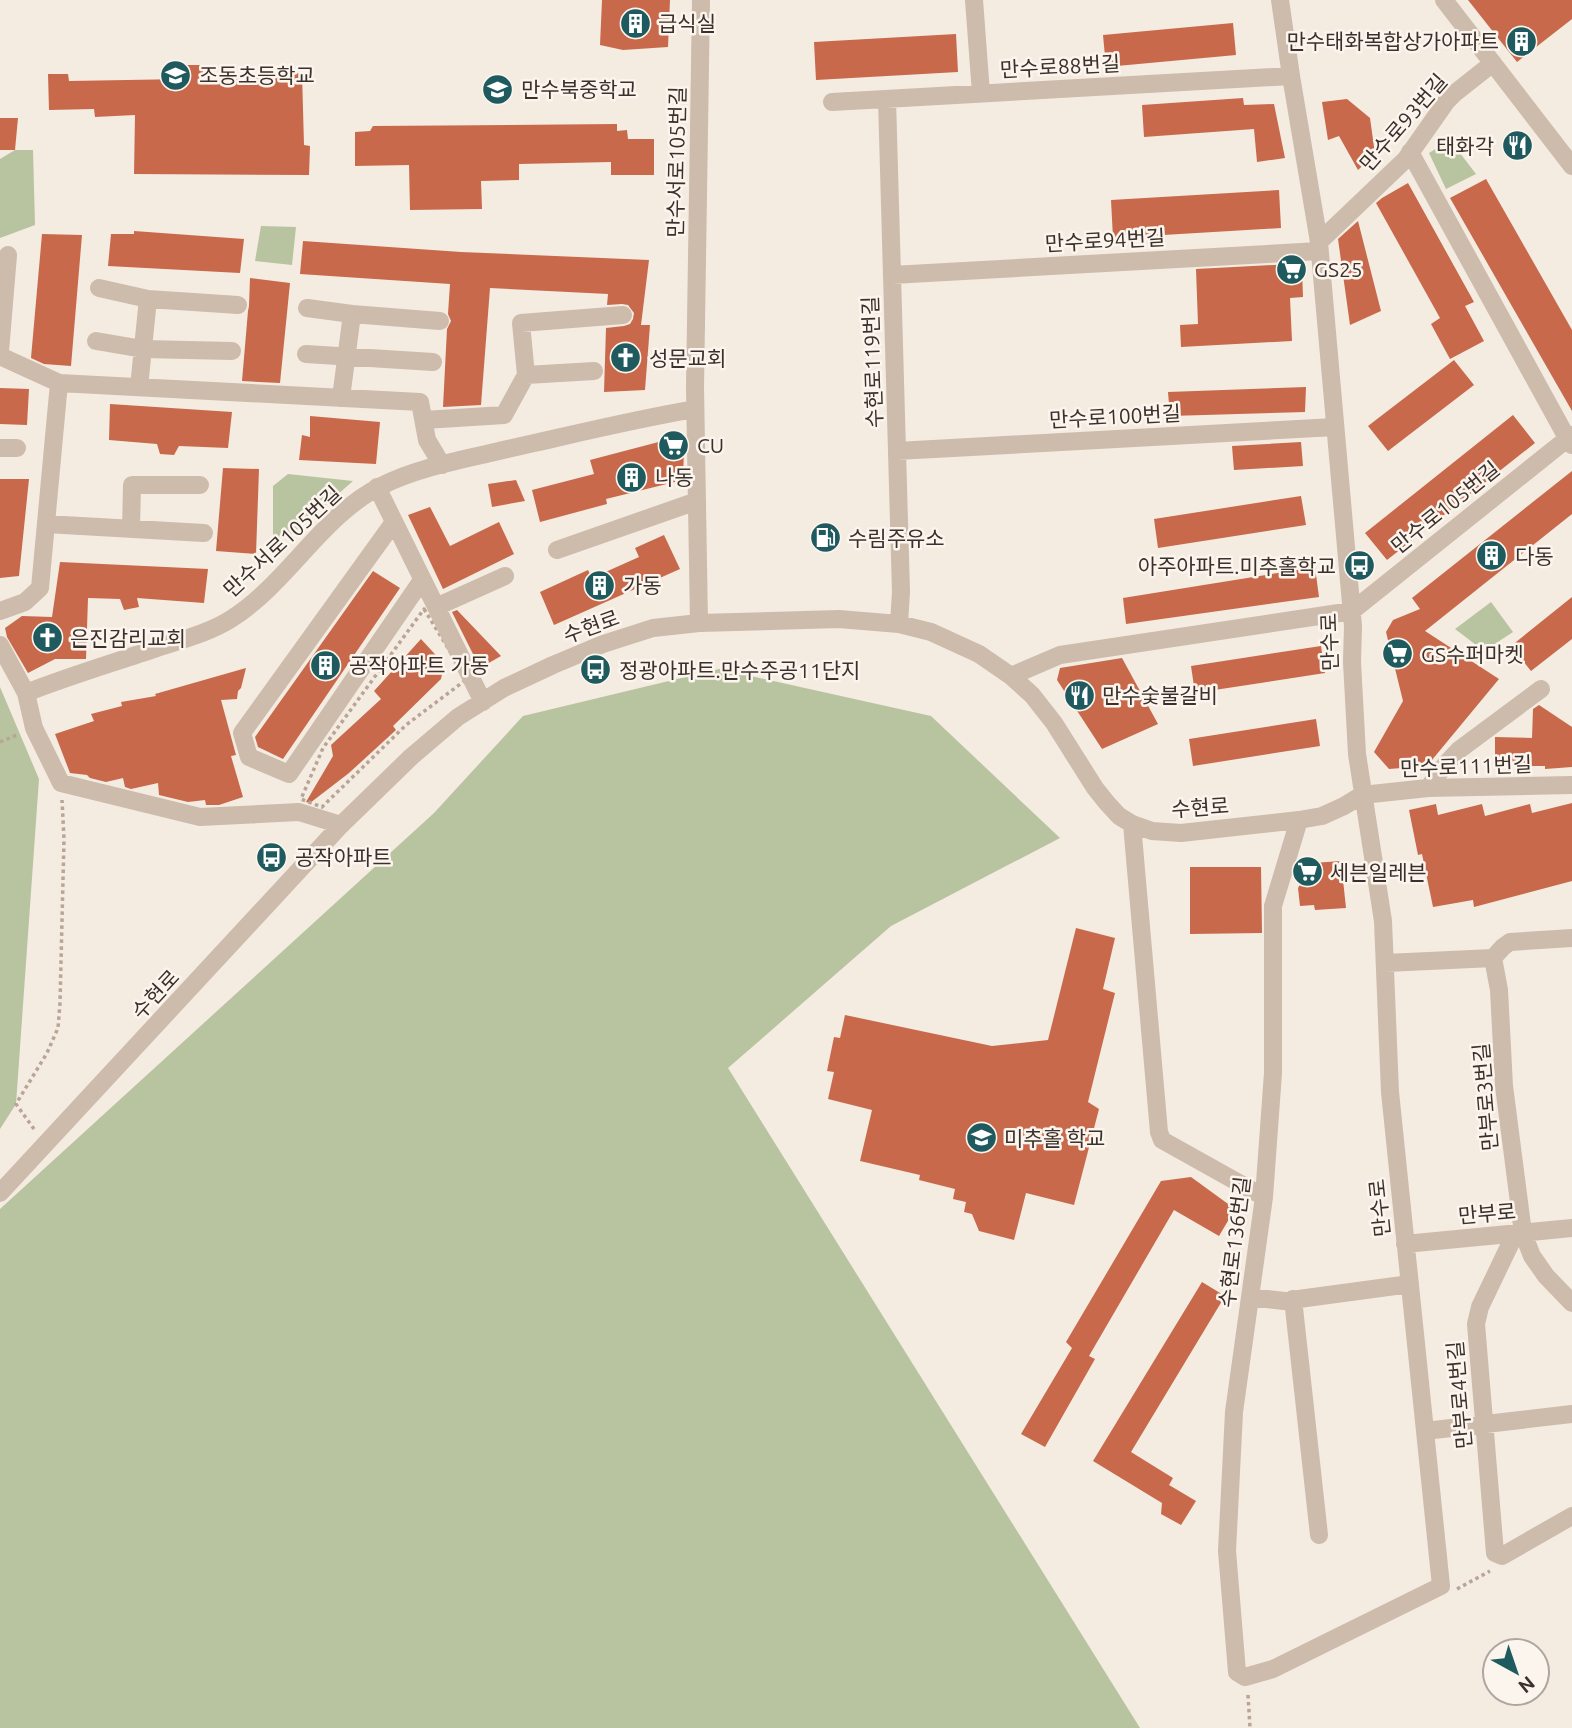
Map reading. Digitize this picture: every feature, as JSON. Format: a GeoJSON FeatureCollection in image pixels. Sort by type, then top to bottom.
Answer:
{"type":"FeatureCollection","features":[{"type":"Feature","properties":{"kind":"street","name":"만수서로105번길"},"geometry":{"type":"LineString","coordinates":[[699,623],[695,409],[701,0]]}},
{"type":"Feature","properties":{"kind":"street"},"geometry":{"type":"LineString","coordinates":[[974,0],[981,93]]}},
{"type":"Feature","properties":{"kind":"street","name":"만수로"},"geometry":{"type":"LineString","coordinates":[[1280,0],[1319,246],[1352,611],[1357,754],[1379,889],[1386,963],[1390,1092],[1440,1586]]}},
{"type":"Feature","properties":{"kind":"street"},"geometry":{"type":"LineString","coordinates":[[1444,0],[1572,166]]}},
{"type":"Feature","properties":{"kind":"street","name":"만수로93번길"},"geometry":{"type":"LineString","coordinates":[[1319,246],[1406,159],[1446,102],[1493,63]]}},
{"type":"Feature","properties":{"kind":"street","name":"만수로88번길"},"geometry":{"type":"LineString","coordinates":[[832,102],[1291,76]]}},
{"type":"Feature","properties":{"kind":"street","name":"수현로119번길"},"geometry":{"type":"LineString","coordinates":[[887,99],[901,592],[899,624]]}},
{"type":"Feature","properties":{"kind":"street"},"geometry":{"type":"LineString","coordinates":[[1410,152],[1570,439]]}},
{"type":"Feature","properties":{"kind":"street","name":"만수로94번길"},"geometry":{"type":"LineString","coordinates":[[892,275],[1319,246]]}},
{"type":"Feature","properties":{"kind":"street"},"geometry":{"type":"LineString","coordinates":[[8,256],[0,353],[59,383],[420,402],[427,440],[442,465]]}},
{"type":"Feature","properties":{"kind":"street"},"geometry":{"type":"LineString","coordinates":[[99,288],[148,299],[238,305]]}},
{"type":"Feature","properties":{"kind":"street"},"geometry":{"type":"LineString","coordinates":[[139,387],[148,299]]}},
{"type":"Feature","properties":{"kind":"street"},"geometry":{"type":"LineString","coordinates":[[307,308],[440,321]]}},
{"type":"Feature","properties":{"kind":"street"},"geometry":{"type":"LineString","coordinates":[[341,398],[352,314]]}},
{"type":"Feature","properties":{"kind":"street"},"geometry":{"type":"LineString","coordinates":[[424,421],[504,415],[526,375],[521,323],[623,315]]}},
{"type":"Feature","properties":{"kind":"street"},"geometry":{"type":"LineString","coordinates":[[96,341],[143,349],[232,351]]}},
{"type":"Feature","properties":{"kind":"street"},"geometry":{"type":"LineString","coordinates":[[306,354],[433,362]]}},
{"type":"Feature","properties":{"kind":"street"},"geometry":{"type":"LineString","coordinates":[[526,375],[594,371]]}},
{"type":"Feature","properties":{"kind":"street"},"geometry":{"type":"LineString","coordinates":[[0,611],[25,602],[40,588],[59,383]]}},
{"type":"Feature","properties":{"kind":"street","name":"만수서로105번길"},"geometry":{"type":"LineString","coordinates":[[26,693],[196,635],[229,620],[276,583],[342,512],[395,479],[442,465],[634,420],[695,409]]}},
{"type":"Feature","properties":{"kind":"street","name":"만수로100번길"},"geometry":{"type":"LineString","coordinates":[[897,451],[1335,426]]}},
{"type":"Feature","properties":{"kind":"street","name":"만수로105번길"},"geometry":{"type":"LineString","coordinates":[[1352,611],[1570,439]]}},
{"type":"Feature","properties":{"kind":"street"},"geometry":{"type":"LineString","coordinates":[[131,529],[132,485],[201,485]]}},
{"type":"Feature","properties":{"kind":"street"},"geometry":{"type":"LineString","coordinates":[[377,488],[483,702]]}},
{"type":"Feature","properties":{"kind":"street"},"geometry":{"type":"LineString","coordinates":[[557,550],[696,501]]}},
{"type":"Feature","properties":{"kind":"street"},"geometry":{"type":"LineString","coordinates":[[394,522],[242,733],[249,757],[289,775],[422,580]]}},
{"type":"Feature","properties":{"kind":"street"},"geometry":{"type":"LineString","coordinates":[[46,524],[204,533]]}},
{"type":"Feature","properties":{"kind":"street"},"geometry":{"type":"LineString","coordinates":[[436,607],[505,576]]}},
{"type":"Feature","properties":{"kind":"street"},"geometry":{"type":"LineString","coordinates":[[1011,676],[1060,655],[1352,611]]}},
{"type":"Feature","properties":{"kind":"street","name":"수현로"},"geometry":{"type":"LineString","coordinates":[[0,1192],[341,825],[411,757],[458,717],[504,688],[603,644],[653,628],[699,623],[839,619],[899,624],[954,641],[1011,676],[1032,695],[1107,803],[1119,816],[1152,831],[1181,833],[1299,820],[1322,816],[1362,795]]}},
{"type":"Feature","properties":{"kind":"street"},"geometry":{"type":"LineString","coordinates":[[0,645],[26,693],[34,727],[61,783],[201,817],[299,812],[341,825]]}},
{"type":"Feature","properties":{"kind":"street"},"geometry":{"type":"LineString","coordinates":[[1428,788],[1459,750],[1541,689]]}},
{"type":"Feature","properties":{"kind":"street","name":"만수로111번길"},"geometry":{"type":"LineString","coordinates":[[1362,795],[1428,788],[1572,785]]}},
{"type":"Feature","properties":{"kind":"street","name":"수현로136번길"},"geometry":{"type":"LineString","coordinates":[[1242,1674],[1227,1551],[1234,1412],[1264,1197],[1273,1073],[1273,906],[1299,820]]}},
{"type":"Feature","properties":{"kind":"street"},"geometry":{"type":"LineString","coordinates":[[1132,824],[1159,1132],[1162,1140],[1264,1197]]}},
{"type":"Feature","properties":{"kind":"street"},"geometry":{"type":"LineString","coordinates":[[1386,963],[1493,958],[1510,942],[1572,938]]}},
{"type":"Feature","properties":{"kind":"street","name":"만부로3번길"},"geometry":{"type":"LineString","coordinates":[[1493,958],[1499,990],[1504,1086],[1519,1233]]}},
{"type":"Feature","properties":{"kind":"street","name":"만부로"},"geometry":{"type":"LineString","coordinates":[[1405,1244],[1572,1228]]}},
{"type":"Feature","properties":{"kind":"street"},"geometry":{"type":"LineString","coordinates":[[1519,1233],[1546,1276],[1572,1303]]}},
{"type":"Feature","properties":{"kind":"street","name":"만부로4번길"},"geometry":{"type":"LineString","coordinates":[[1502,1556],[1495,1553],[1476,1324],[1480,1307],[1519,1233]]}},
{"type":"Feature","properties":{"kind":"street"},"geometry":{"type":"LineString","coordinates":[[1251,1297],[1283,1301],[1410,1284]]}},
{"type":"Feature","properties":{"kind":"street"},"geometry":{"type":"LineString","coordinates":[[1293,1299],[1319,1535]]}},
{"type":"Feature","properties":{"kind":"street"},"geometry":{"type":"LineString","coordinates":[[1424,1431],[1572,1414]]}},
{"type":"Feature","properties":{"kind":"street"},"geometry":{"type":"LineString","coordinates":[[1502,1556],[1572,1516]]}},
{"type":"Feature","properties":{"kind":"street"},"geometry":{"type":"LineString","coordinates":[[1242,1674],[1273,1669],[1440,1586]]}},
{"type":"Feature","properties":{"kind":"path"},"geometry":{"type":"LineString","coordinates":[[424,609],[467,679],[406,725],[322,807],[301,799],[323,748],[424,609]]}},
{"type":"Feature","properties":{"kind":"path"},"geometry":{"type":"LineString","coordinates":[[46,1144],[16,1104],[47,1053],[58,1028],[61,1003],[63,811]]}},
{"type":"Feature","properties":{"kind":"path"},"geometry":{"type":"LineString","coordinates":[[1440,1586],[1457,1590],[1490,1572],[1502,1556]]}},
{"type":"Feature","properties":{"kind":"path"},"geometry":{"type":"LineString","coordinates":[[1242,1674],[1250,1728]]}},
{"type":"Feature","properties":{"kind":"green space"},"geometry":{"type":"Polygon","coordinates":[[[1450,140],[1476,174],[1446,189],[1429,153],[1450,140]]]}},
{"type":"Feature","properties":{"kind":"green space"},"geometry":{"type":"Polygon","coordinates":[[[15,150],[33,150],[35,225],[0,238],[0,159],[15,150]]]}},
{"type":"Feature","properties":{"kind":"green space"},"geometry":{"type":"Polygon","coordinates":[[[261,226],[296,227],[292,265],[255,261],[261,226]]]}},
{"type":"Feature","properties":{"kind":"green space"},"geometry":{"type":"Polygon","coordinates":[[[288,474],[353,481],[289,537],[273,539],[273,486],[288,474]]]}},
{"type":"Feature","properties":{"kind":"green space"},"geometry":{"type":"Polygon","coordinates":[[[1491,602],[1513,632],[1484,651],[1455,629],[1491,602]]]}},
{"type":"Feature","properties":{"kind":"green space"},"geometry":{"type":"Polygon","coordinates":[[[719,669],[931,716],[1060,838],[891,926],[728,1068],[1140,1728],[0,1728],[0,1209],[434,813],[523,716],[719,669]]]}},
{"type":"Feature","properties":{"kind":"green space"},"geometry":{"type":"Polygon","coordinates":[[[0,687],[39,779],[16,1104],[0,1129],[0,687]]]}},
{"type":"Feature","properties":{"kind":"building","name":"급식실"},"geometry":{"type":"Polygon","coordinates":[[[602,0],[670,0],[668,47],[623,50],[600,45],[602,0]]]}},
{"type":"Feature","properties":{"kind":"building","name":"만수태화복합상가아파트"},"geometry":{"type":"Polygon","coordinates":[[[1468,0],[1572,0],[1572,19],[1517,62],[1468,0]]]}},
{"type":"Feature","properties":{"kind":"building"},"geometry":{"type":"Polygon","coordinates":[[[1233,23],[1236,55],[1106,67],[1103,35],[1233,23]]]}},
{"type":"Feature","properties":{"kind":"building"},"geometry":{"type":"Polygon","coordinates":[[[956,34],[958,72],[816,80],[814,42],[956,34]]]}},
{"type":"Feature","properties":{"kind":"building"},"geometry":{"type":"Polygon","coordinates":[[[184,65],[201,65],[205,77],[274,78],[280,74],[302,73],[304,145],[310,146],[309,175],[134,174],[135,115],[95,117],[94,109],[49,110],[48,74],[68,74],[69,81],[185,79],[184,65]]]}},
{"type":"Feature","properties":{"kind":"building"},"geometry":{"type":"Polygon","coordinates":[[[1243,98],[1244,105],[1274,104],[1285,158],[1257,162],[1254,129],[1144,137],[1142,105],[1243,98]]]}},
{"type":"Feature","properties":{"kind":"building"},"geometry":{"type":"Polygon","coordinates":[[[1347,99],[1370,118],[1375,154],[1358,170],[1339,136],[1328,140],[1322,102],[1347,99]]]}},
{"type":"Feature","properties":{"kind":"building"},"geometry":{"type":"Polygon","coordinates":[[[0,118],[18,118],[15,150],[0,150],[0,118]]]}},
{"type":"Feature","properties":{"kind":"building"},"geometry":{"type":"Polygon","coordinates":[[[617,124],[617,131],[627,130],[628,139],[654,139],[654,175],[611,175],[611,162],[519,164],[519,180],[481,181],[482,209],[410,210],[409,165],[355,166],[355,132],[370,131],[373,126],[617,124]]]}},
{"type":"Feature","properties":{"kind":"building"},"geometry":{"type":"Polygon","coordinates":[[[1486,179],[1572,330],[1572,411],[1450,198],[1486,179]]]}},
{"type":"Feature","properties":{"kind":"building"},"geometry":{"type":"Polygon","coordinates":[[[1408,183],[1474,302],[1465,306],[1484,341],[1450,359],[1431,324],[1440,318],[1376,203],[1408,183]]]}},
{"type":"Feature","properties":{"kind":"building"},"geometry":{"type":"Polygon","coordinates":[[[1279,190],[1281,228],[1113,238],[1111,200],[1279,190]]]}},
{"type":"Feature","properties":{"kind":"building"},"geometry":{"type":"Polygon","coordinates":[[[1358,221],[1381,311],[1350,325],[1338,239],[1358,221]]]}},
{"type":"Feature","properties":{"kind":"building"},"geometry":{"type":"Polygon","coordinates":[[[134,231],[244,239],[240,273],[108,266],[111,234],[134,234],[134,231]]]}},
{"type":"Feature","properties":{"kind":"building"},"geometry":{"type":"Polygon","coordinates":[[[42,234],[82,235],[71,366],[44,364],[31,358],[42,234]]]}},
{"type":"Feature","properties":{"kind":"building"},"geometry":{"type":"Polygon","coordinates":[[[303,241],[461,252],[649,260],[641,325],[650,325],[645,390],[604,392],[606,328],[630,324],[634,313],[628,305],[607,305],[608,294],[490,288],[481,405],[443,407],[447,329],[451,321],[448,314],[450,284],[300,274],[303,241]]]}},
{"type":"Feature","properties":{"kind":"building"},"geometry":{"type":"Polygon","coordinates":[[[1292,264],[1302,270],[1303,297],[1290,298],[1292,341],[1181,347],[1180,325],[1198,324],[1196,269],[1292,264]]]}},
{"type":"Feature","properties":{"kind":"building"},"geometry":{"type":"Polygon","coordinates":[[[250,278],[290,283],[280,383],[242,381],[250,278]]]}},
{"type":"Feature","properties":{"kind":"building"},"geometry":{"type":"Polygon","coordinates":[[[1454,360],[1474,385],[1388,451],[1368,426],[1454,360]]]}},
{"type":"Feature","properties":{"kind":"building"},"geometry":{"type":"Polygon","coordinates":[[[1306,387],[1305,412],[1170,416],[1168,392],[1306,387]]]}},
{"type":"Feature","properties":{"kind":"building"},"geometry":{"type":"Polygon","coordinates":[[[0,388],[29,389],[27,425],[0,424],[0,388]]]}},
{"type":"Feature","properties":{"kind":"building"},"geometry":{"type":"Polygon","coordinates":[[[110,404],[232,412],[228,448],[179,446],[174,455],[160,454],[157,444],[109,440],[110,404]]]}},
{"type":"Feature","properties":{"kind":"building"},"geometry":{"type":"Polygon","coordinates":[[[1513,415],[1535,443],[1387,560],[1365,533],[1513,415]]]}},
{"type":"Feature","properties":{"kind":"building"},"geometry":{"type":"Polygon","coordinates":[[[310,416],[380,422],[376,464],[299,460],[302,435],[310,437],[310,416]]]}},
{"type":"Feature","properties":{"kind":"building","name":"나동"},"geometry":{"type":"Polygon","coordinates":[[[670,439],[684,448],[683,480],[606,499],[607,504],[540,522],[532,490],[594,474],[590,460],[670,439]]]}},
{"type":"Feature","properties":{"kind":"building"},"geometry":{"type":"Polygon","coordinates":[[[1301,442],[1303,466],[1234,470],[1232,446],[1301,442]]]}},
{"type":"Feature","properties":{"kind":"building"},"geometry":{"type":"Polygon","coordinates":[[[223,468],[259,469],[256,554],[216,551],[223,468]]]}},
{"type":"Feature","properties":{"kind":"building"},"geometry":{"type":"Polygon","coordinates":[[[1572,471],[1572,514],[1425,631],[1499,679],[1427,766],[1389,769],[1374,752],[1403,701],[1386,632],[1393,620],[1420,609],[1412,598],[1572,471]]]}},
{"type":"Feature","properties":{"kind":"building"},"geometry":{"type":"Polygon","coordinates":[[[0,479],[29,479],[19,576],[0,578],[0,479]]]}},
{"type":"Feature","properties":{"kind":"building"},"geometry":{"type":"Polygon","coordinates":[[[516,480],[525,501],[492,507],[488,484],[516,480]]]}},
{"type":"Feature","properties":{"kind":"building"},"geometry":{"type":"Polygon","coordinates":[[[1301,496],[1306,525],[1158,548],[1154,519],[1301,496]]]}},
{"type":"Feature","properties":{"kind":"building"},"geometry":{"type":"Polygon","coordinates":[[[430,507],[450,546],[499,522],[514,554],[443,589],[408,515],[430,507]]]}},
{"type":"Feature","properties":{"kind":"building","name":"가동"},"geometry":{"type":"Polygon","coordinates":[[[664,535],[680,569],[554,625],[540,592],[588,570],[592,578],[639,557],[635,548],[664,535]]]}},
{"type":"Feature","properties":{"kind":"building"},"geometry":{"type":"Polygon","coordinates":[[[60,562],[208,569],[204,603],[137,598],[139,607],[124,610],[120,599],[88,598],[86,659],[55,659],[28,673],[7,637],[5,628],[22,616],[52,617],[60,562]]]}},
{"type":"Feature","properties":{"kind":"building"},"geometry":{"type":"Polygon","coordinates":[[[1315,567],[1319,597],[1126,624],[1123,598],[1315,567]]]}},
{"type":"Feature","properties":{"kind":"building","name":"공작아파트 가동"},"geometry":{"type":"Polygon","coordinates":[[[373,571],[400,588],[283,759],[258,747],[255,737],[373,571]]]}},
{"type":"Feature","properties":{"kind":"building"},"geometry":{"type":"Polygon","coordinates":[[[1572,597],[1572,639],[1531,671],[1511,646],[1572,597]]]}},
{"type":"Feature","properties":{"kind":"building"},"geometry":{"type":"Polygon","coordinates":[[[457,610],[501,656],[480,668],[452,612],[457,610]]]}},
{"type":"Feature","properties":{"kind":"building"},"geometry":{"type":"Polygon","coordinates":[[[421,639],[444,664],[441,679],[393,726],[396,730],[349,773],[310,803],[306,802],[333,756],[331,745],[381,699],[374,691],[421,639]]]}},
{"type":"Feature","properties":{"kind":"building"},"geometry":{"type":"Polygon","coordinates":[[[1321,646],[1325,673],[1195,693],[1191,666],[1321,646]]]}},
{"type":"Feature","properties":{"kind":"building"},"geometry":{"type":"Polygon","coordinates":[[[1122,658],[1158,724],[1102,749],[1057,680],[1060,668],[1122,658]]]}},
{"type":"Feature","properties":{"kind":"building"},"geometry":{"type":"Polygon","coordinates":[[[246,668],[237,699],[221,700],[236,755],[231,756],[243,797],[219,805],[206,805],[205,800],[188,802],[159,795],[158,783],[131,789],[125,787],[123,778],[106,782],[87,775],[70,773],[55,734],[94,721],[91,714],[122,706],[121,702],[156,696],[155,694],[246,668]]]}},
{"type":"Feature","properties":{"kind":"building"},"geometry":{"type":"Polygon","coordinates":[[[1539,705],[1572,727],[1572,767],[1545,769],[1545,766],[1495,766],[1495,737],[1532,738],[1533,709],[1539,705]]]}},
{"type":"Feature","properties":{"kind":"building"},"geometry":{"type":"Polygon","coordinates":[[[1316,719],[1320,746],[1193,766],[1189,739],[1316,719]]]}},
{"type":"Feature","properties":{"kind":"building"},"geometry":{"type":"Polygon","coordinates":[[[1572,803],[1572,881],[1474,907],[1473,900],[1433,907],[1409,810],[1436,804],[1438,815],[1482,804],[1485,816],[1530,804],[1532,813],[1572,803]]]}},
{"type":"Feature","properties":{"kind":"building"},"geometry":{"type":"Polygon","coordinates":[[[1341,861],[1346,908],[1315,910],[1314,905],[1300,906],[1298,888],[1313,863],[1341,861]]]}},
{"type":"Feature","properties":{"kind":"building"},"geometry":{"type":"Polygon","coordinates":[[[1190,867],[1261,867],[1262,933],[1190,934],[1190,867]]]}},
{"type":"Feature","properties":{"kind":"building","name":"미추홀 학교"},"geometry":{"type":"Polygon","coordinates":[[[1076,928],[1115,938],[1103,989],[1115,993],[1088,1102],[1099,1109],[1074,1205],[1026,1193],[1014,1240],[979,1231],[972,1214],[964,1212],[966,1202],[953,1199],[955,1189],[919,1180],[920,1175],[860,1161],[872,1110],[828,1099],[834,1072],[827,1071],[834,1037],[840,1038],[845,1015],[992,1046],[1048,1040],[1076,928]]]}},
{"type":"Feature","properties":{"kind":"building"},"geometry":{"type":"Polygon","coordinates":[[[1191,1177],[1235,1209],[1219,1236],[1174,1210],[1089,1356],[1095,1359],[1045,1447],[1021,1434],[1072,1348],[1066,1342],[1161,1181],[1191,1177]]]}},
{"type":"Feature","properties":{"kind":"building"},"geometry":{"type":"Polygon","coordinates":[[[1202,1282],[1225,1296],[1131,1452],[1173,1478],[1169,1485],[1196,1501],[1181,1525],[1161,1514],[1162,1503],[1093,1461],[1202,1282]]]}},
{"type":"Feature","properties":{"kind":"place","name":"급식실"},"geometry":{"type":"Point","coordinates":[635,23]}},
{"type":"Feature","properties":{"kind":"place","name":"만수태화복합상가아파트"},"geometry":{"type":"Point","coordinates":[1522,41]}},
{"type":"Feature","properties":{"kind":"place","name":"조동초등학교"},"geometry":{"type":"Point","coordinates":[176,75]}},
{"type":"Feature","properties":{"kind":"place","name":"만수북중학교"},"geometry":{"type":"Point","coordinates":[498,89]}},
{"type":"Feature","properties":{"kind":"place","name":"태화각"},"geometry":{"type":"Point","coordinates":[1517,146]}},
{"type":"Feature","properties":{"kind":"place","name":"GS25"},"geometry":{"type":"Point","coordinates":[1291,269]}},
{"type":"Feature","properties":{"kind":"place","name":"성문교회"},"geometry":{"type":"Point","coordinates":[626,358]}},
{"type":"Feature","properties":{"kind":"place","name":"CU"},"geometry":{"type":"Point","coordinates":[674,445]}},
{"type":"Feature","properties":{"kind":"place","name":"나동"},"geometry":{"type":"Point","coordinates":[632,477]}},
{"type":"Feature","properties":{"kind":"place","name":"수림주유소"},"geometry":{"type":"Point","coordinates":[825,538]}},
{"type":"Feature","properties":{"kind":"place","name":"다동"},"geometry":{"type":"Point","coordinates":[1492,556]}},
{"type":"Feature","properties":{"kind":"place","name":"아주아파트.미추홀학교"},"geometry":{"type":"Point","coordinates":[1359,566]}},
{"type":"Feature","properties":{"kind":"place","name":"가동"},"geometry":{"type":"Point","coordinates":[600,585]}},
{"type":"Feature","properties":{"kind":"place","name":"은진감리교회"},"geometry":{"type":"Point","coordinates":[47,638]}},
{"type":"Feature","properties":{"kind":"place","name":"GS수퍼마켓"},"geometry":{"type":"Point","coordinates":[1398,654]}},
{"type":"Feature","properties":{"kind":"place","name":"공작아파트 가동"},"geometry":{"type":"Point","coordinates":[326,665]}},
{"type":"Feature","properties":{"kind":"place","name":"정광아파트.만수주공11단지"},"geometry":{"type":"Point","coordinates":[596,670]}},
{"type":"Feature","properties":{"kind":"place","name":"만수숯불갈비"},"geometry":{"type":"Point","coordinates":[1079,695]}},
{"type":"Feature","properties":{"kind":"place","name":"공작아파트"},"geometry":{"type":"Point","coordinates":[272,857]}},
{"type":"Feature","properties":{"kind":"place","name":"세븐일레븐"},"geometry":{"type":"Point","coordinates":[1307,872]}},
{"type":"Feature","properties":{"kind":"place","name":"미추홀 학교"},"geometry":{"type":"Point","coordinates":[981,1138]}}]}
